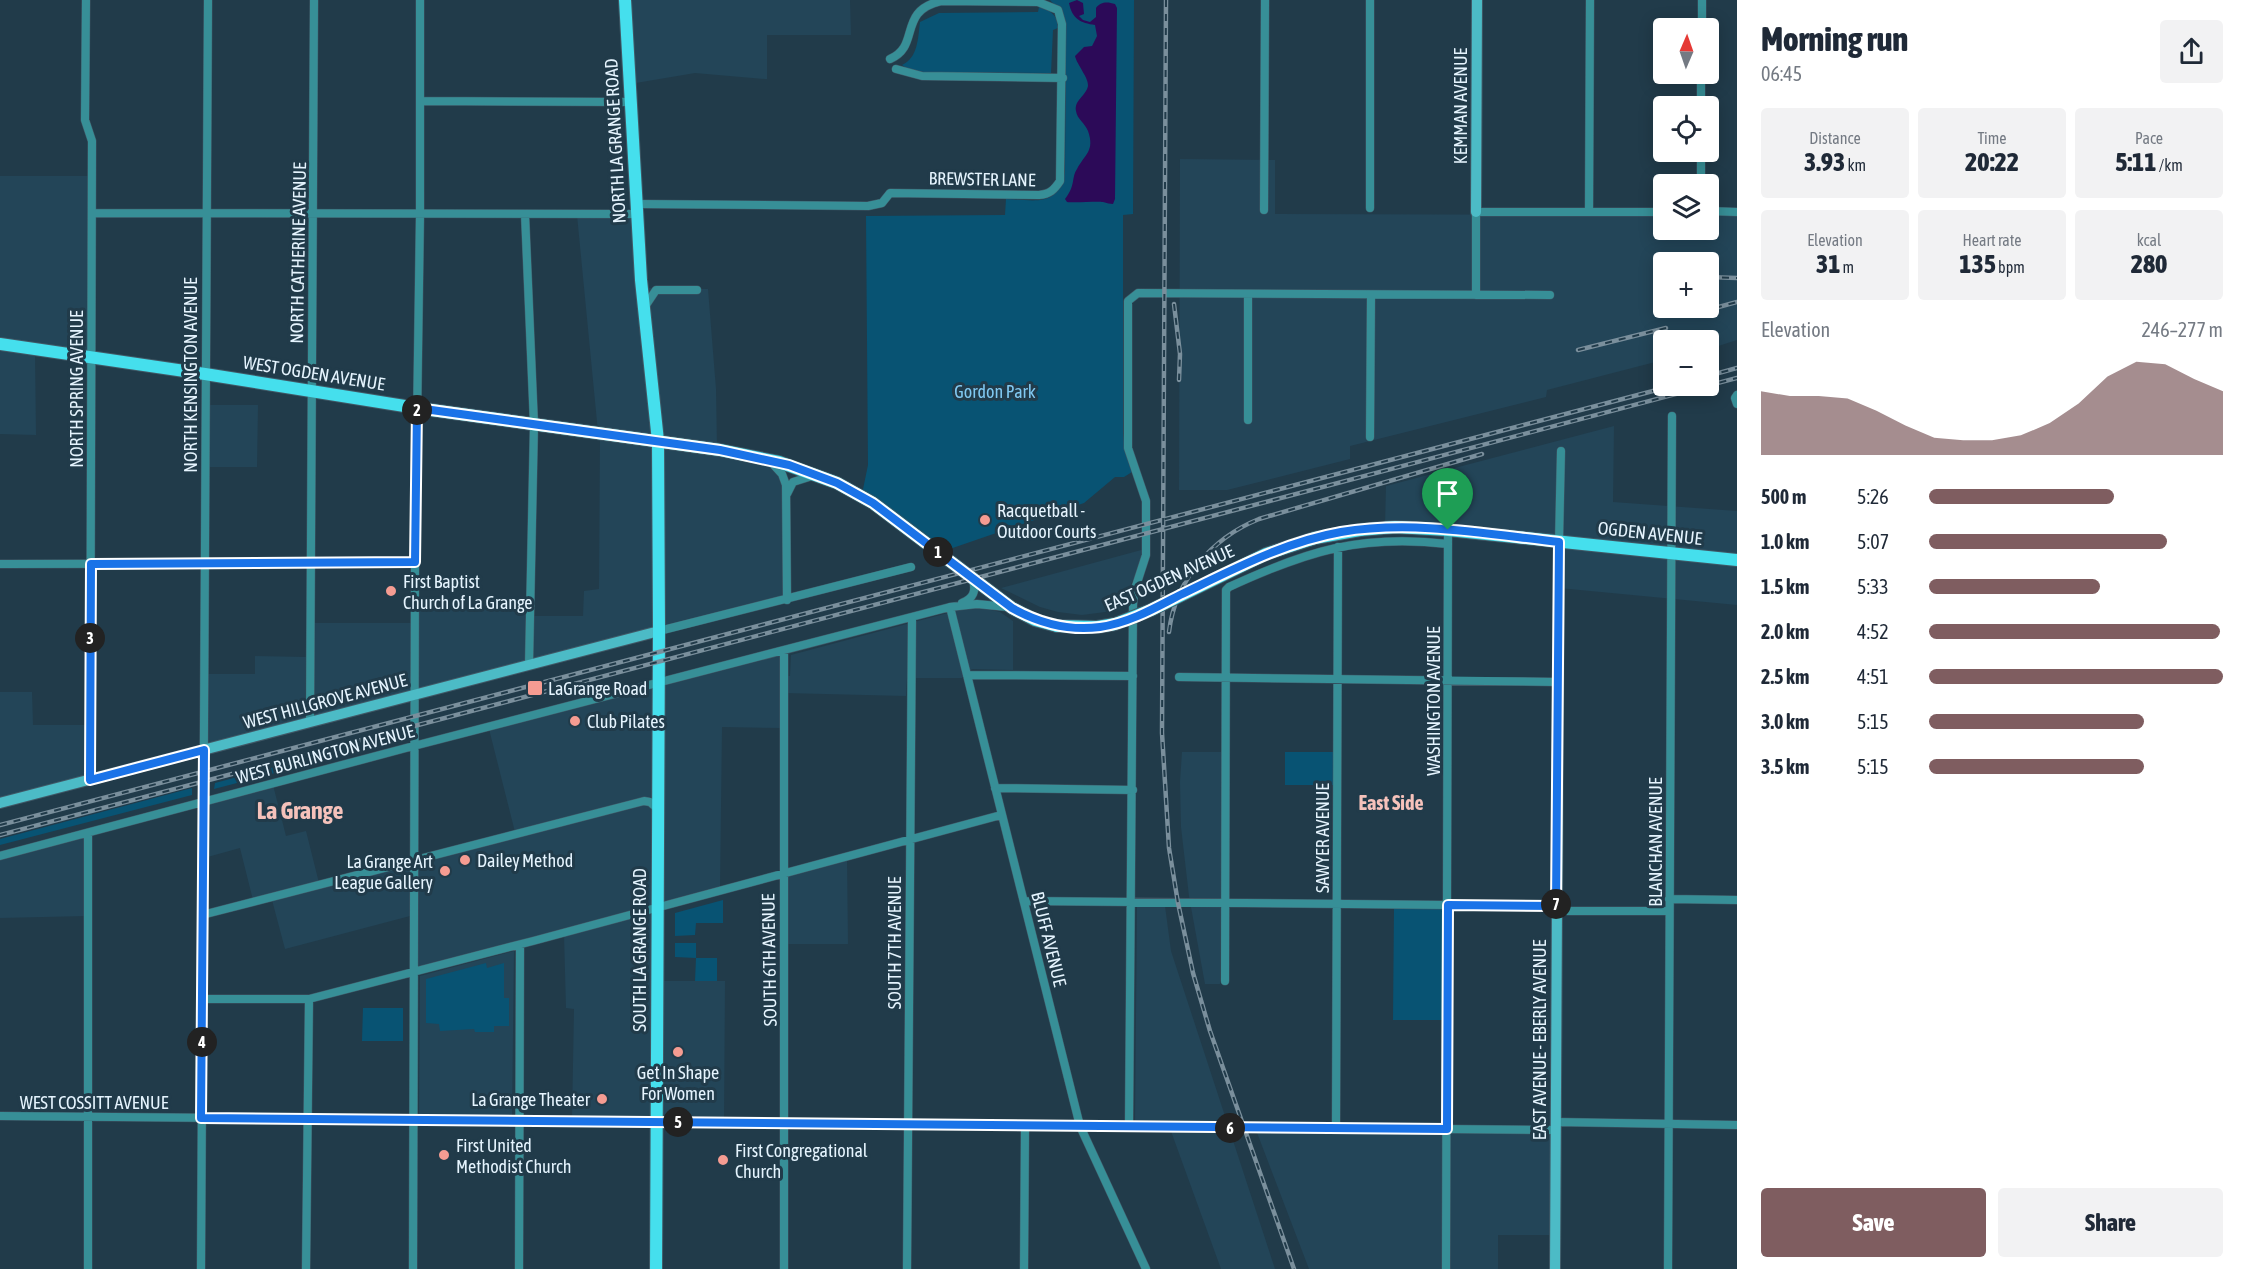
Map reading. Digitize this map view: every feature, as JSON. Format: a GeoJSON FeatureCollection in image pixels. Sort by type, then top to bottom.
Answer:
{"type":"FeatureCollection","features":[{"type":"Feature","properties":{"kind":"main road","name":"NORTH LA GRANGE ROAD"},"geometry":{"type":"LineString","coordinates":[[625,0],[640,280],[644,313]]}},
{"type":"Feature","properties":{"kind":"main road"},"geometry":{"type":"LineString","coordinates":[[644,313],[658,441],[659,632]]}},
{"type":"Feature","properties":{"kind":"main road","name":"WEST OGDEN AVENUE"},"geometry":{"type":"LineString","coordinates":[[0,344],[417,408],[658,441]]}},
{"type":"Feature","properties":{"kind":"main road","name":"EAST OGDEN AVENUE"},"geometry":{"type":"LineString","coordinates":[[658,441],[768,459],[850,489],[873,503],[1012,608],[1035,620],[1058,626],[1097,627],[1115,624],[1151,610],[1266,554],[1298,543],[1340,533],[1378,528],[1443,529],[1559,542]]}},
{"type":"Feature","properties":{"kind":"main road","name":"OGDEN AVENUE"},"geometry":{"type":"LineString","coordinates":[[1559,542],[1737,560]]}},
{"type":"Feature","properties":{"kind":"main road","name":"SOUTH LA GRANGE ROAD"},"geometry":{"type":"LineString","coordinates":[[656,1269],[659,632]]}},
{"type":"Feature","properties":{"kind":"street","name":"NORTH SPRING AVENUE"},"geometry":{"type":"LineString","coordinates":[[86,0],[85,120],[92,141],[90,780]]}},
{"type":"Feature","properties":{"kind":"street","name":"NORTH KENSINGTON AVENUE"},"geometry":{"type":"LineString","coordinates":[[201,1269],[208,0]]}},
{"type":"Feature","properties":{"kind":"street","name":"NORTH CATHERINE AVENUE"},"geometry":{"type":"LineString","coordinates":[[310,722],[309,563],[314,214],[314,0]]}},
{"type":"Feature","properties":{"kind":"street"},"geometry":{"type":"LineString","coordinates":[[413,1269],[415,562],[420,214],[420,0]]}},
{"type":"Feature","properties":{"kind":"street"},"geometry":{"type":"LineString","coordinates":[[1264,210],[1265,0]]}},
{"type":"Feature","properties":{"kind":"street"},"geometry":{"type":"LineString","coordinates":[[1370,0],[1370,208]]}},
{"type":"Feature","properties":{"kind":"street","name":"KEMMAN AVENUE"},"geometry":{"type":"LineString","coordinates":[[1476,212],[1477,0]]}},
{"type":"Feature","properties":{"kind":"street"},"geometry":{"type":"LineString","coordinates":[[1589,212],[1590,0]]}},
{"type":"Feature","properties":{"kind":"street"},"geometry":{"type":"LineString","coordinates":[[1702,0],[1702,18]]}},
{"type":"Feature","properties":{"kind":"street","name":"BREWSTER LANE"},"geometry":{"type":"LineString","coordinates":[[92,213],[525,214],[636,209],[868,207],[882,203],[890,193],[1048,194],[1056,188],[1060,181],[1063,78],[1061,16],[1058,10],[1038,2],[941,1],[931,3],[912,21],[905,48],[890,59]]}},
{"type":"Feature","properties":{"kind":"street"},"geometry":{"type":"LineString","coordinates":[[896,69],[922,76],[1063,78]]}},
{"type":"Feature","properties":{"kind":"street"},"geometry":{"type":"LineString","coordinates":[[421,101],[630,102]]}},
{"type":"Feature","properties":{"kind":"street"},"geometry":{"type":"LineString","coordinates":[[1719,211],[1737,212]]}},
{"type":"Feature","properties":{"kind":"street"},"geometry":{"type":"LineString","coordinates":[[1476,295],[1476,212],[1653,212]]}},
{"type":"Feature","properties":{"kind":"street"},"geometry":{"type":"LineString","coordinates":[[525,214],[534,424],[529,665]]}},
{"type":"Feature","properties":{"kind":"street"},"geometry":{"type":"LineString","coordinates":[[644,313],[656,290],[697,290]]}},
{"type":"Feature","properties":{"kind":"street"},"geometry":{"type":"LineString","coordinates":[[1129,1127],[1133,790],[1132,605],[1145,561],[1147,538],[1146,495],[1131,459],[1127,436],[1128,305],[1130,298],[1138,293],[1550,295]]}},
{"type":"Feature","properties":{"kind":"street"},"geometry":{"type":"LineString","coordinates":[[1248,294],[1248,420]]}},
{"type":"Feature","properties":{"kind":"street"},"geometry":{"type":"LineString","coordinates":[[1370,437],[1371,295]]}},
{"type":"Feature","properties":{"kind":"street"},"geometry":{"type":"LineString","coordinates":[[1737,395],[1735,398],[1737,404]]}},
{"type":"Feature","properties":{"kind":"street","name":"BLANCHAN AVENUE"},"geometry":{"type":"LineString","coordinates":[[1668,1269],[1672,416]]}},
{"type":"Feature","properties":{"kind":"street","name":"EAST AVENUE - EBERLY AVENUE"},"geometry":{"type":"LineString","coordinates":[[1555,1269],[1561,451]]}},
{"type":"Feature","properties":{"kind":"street"},"geometry":{"type":"LineString","coordinates":[[768,459],[782,475],[787,495],[787,600]]}},
{"type":"Feature","properties":{"kind":"street"},"geometry":{"type":"LineString","coordinates":[[787,495],[797,479],[819,476]]}},
{"type":"Feature","properties":{"kind":"street","name":"WASHINGTON AVENUE"},"geometry":{"type":"LineString","coordinates":[[1443,529],[1448,544],[1446,1269]]}},
{"type":"Feature","properties":{"kind":"street"},"geometry":{"type":"LineString","coordinates":[[1225,981],[1226,590],[1229,586],[1276,565],[1338,547],[1400,541],[1448,544]]}},
{"type":"Feature","properties":{"kind":"street","name":"SAWYER AVENUE"},"geometry":{"type":"LineString","coordinates":[[1336,1128],[1338,547]]}},
{"type":"Feature","properties":{"kind":"street"},"geometry":{"type":"LineString","coordinates":[[0,564],[415,562]]}},
{"type":"Feature","properties":{"kind":"street"},"geometry":{"type":"LineString","coordinates":[[659,632],[911,567]]}},
{"type":"Feature","properties":{"kind":"street"},"geometry":{"type":"LineString","coordinates":[[950,608],[968,600],[973,595],[976,588],[974,580]]}},
{"type":"Feature","properties":{"kind":"street"},"geometry":{"type":"LineString","coordinates":[[950,608],[977,604],[1012,608]]}},
{"type":"Feature","properties":{"kind":"street","name":"WEST BURLINGTON AVENUE"},"geometry":{"type":"LineString","coordinates":[[0,856],[950,608]]}},
{"type":"Feature","properties":{"kind":"street","name":"BLUFF AVENUE"},"geometry":{"type":"LineString","coordinates":[[950,608],[1080,1126],[1146,1269]]}},
{"type":"Feature","properties":{"kind":"street","name":"SOUTH 7TH AVENUE"},"geometry":{"type":"LineString","coordinates":[[908,1269],[912,618]]}},
{"type":"Feature","properties":{"kind":"street","name":"WEST HILLGROVE AVENUE"},"geometry":{"type":"LineString","coordinates":[[0,803],[659,632]]}},
{"type":"Feature","properties":{"kind":"street","name":"SOUTH 6TH AVENUE"},"geometry":{"type":"LineString","coordinates":[[784,651],[784,1269]]}},
{"type":"Feature","properties":{"kind":"street"},"geometry":{"type":"LineString","coordinates":[[967,675],[1133,676]]}},
{"type":"Feature","properties":{"kind":"street"},"geometry":{"type":"LineString","coordinates":[[1179,677],[1558,682]]}},
{"type":"Feature","properties":{"kind":"street"},"geometry":{"type":"LineString","coordinates":[[994,788],[1133,790]]}},
{"type":"Feature","properties":{"kind":"street"},"geometry":{"type":"LineString","coordinates":[[202,915],[644,801],[650,802],[658,809]]}},
{"type":"Feature","properties":{"kind":"street"},"geometry":{"type":"LineString","coordinates":[[203,999],[309,999],[520,945],[1001,814]]}},
{"type":"Feature","properties":{"kind":"street"},"geometry":{"type":"LineString","coordinates":[[88,834],[88,1269]]}},
{"type":"Feature","properties":{"kind":"street"},"geometry":{"type":"LineString","coordinates":[[1669,899],[1737,900]]}},
{"type":"Feature","properties":{"kind":"street"},"geometry":{"type":"LineString","coordinates":[[1024,901],[1556,906],[1568,911],[1669,911]]}},
{"type":"Feature","properties":{"kind":"street"},"geometry":{"type":"LineString","coordinates":[[519,1269],[520,945]]}},
{"type":"Feature","properties":{"kind":"street"},"geometry":{"type":"LineString","coordinates":[[306,1269],[309,999]]}},
{"type":"Feature","properties":{"kind":"street","name":"WEST COSSITT AVENUE"},"geometry":{"type":"LineString","coordinates":[[0,1116],[1447,1129],[1668,1124],[1737,1125]]}},
{"type":"Feature","properties":{"kind":"street"},"geometry":{"type":"LineString","coordinates":[[1024,1269],[1025,1126]]}},
{"type":"Feature","properties":{"kind":"shaded area"},"geometry":{"type":"Polygon","coordinates":[[[626,0],[850,0],[851,35],[767,35],[767,79],[695,73],[630,84],[626,0]]]}},
{"type":"Feature","properties":{"kind":"shaded area"},"geometry":{"type":"Polygon","coordinates":[[[1077,0],[1083,3],[1084,14],[1079,16],[1090,22],[1096,17],[1096,8],[1100,4],[1112,3],[1117,8],[1115,199],[1113,204],[1067,202],[1065,199],[1071,190],[1075,172],[1090,148],[1088,131],[1076,111],[1077,104],[1088,86],[1087,79],[1075,56],[1084,47],[1092,46],[1097,36],[1095,25],[1081,21],[1072,13],[1069,3],[1077,0]]]}},
{"type":"Feature","properties":{"kind":"shaded area"},"geometry":{"type":"Polygon","coordinates":[[[1180,159],[1275,160],[1275,214],[1653,215],[1653,240],[1719,240],[1719,215],[1737,215],[1737,340],[1719,346],[1719,330],[1653,330],[1653,363],[1547,390],[1546,397],[1350,446],[1350,459],[1227,490],[1179,490],[1180,159]]]}},
{"type":"Feature","properties":{"kind":"shaded area"},"geometry":{"type":"Polygon","coordinates":[[[0,176],[89,176],[89,355],[0,343],[0,176]]]}},
{"type":"Feature","properties":{"kind":"shaded area"},"geometry":{"type":"Polygon","coordinates":[[[577,215],[635,215],[655,440],[598,432],[577,215]]]}},
{"type":"Feature","properties":{"kind":"shaded area"},"geometry":{"type":"Polygon","coordinates":[[[646,288],[708,289],[716,389],[717,447],[660,439],[646,288]]]}},
{"type":"Feature","properties":{"kind":"shaded area"},"geometry":{"type":"Polygon","coordinates":[[[0,348],[35,353],[36,435],[0,434],[0,348]]]}},
{"type":"Feature","properties":{"kind":"shaded area"},"geometry":{"type":"Polygon","coordinates":[[[207,405],[258,405],[257,467],[206,467],[207,405]]]}},
{"type":"Feature","properties":{"kind":"shaded area"},"geometry":{"type":"Polygon","coordinates":[[[1614,426],[1613,502],[1737,511],[1737,605],[1559,588],[1559,543],[1385,526],[1386,486],[1614,426]]]}},
{"type":"Feature","properties":{"kind":"shaded area"},"geometry":{"type":"Polygon","coordinates":[[[600,435],[656,445],[657,630],[532,660],[532,616],[583,616],[584,591],[599,589],[600,435]]]}},
{"type":"Feature","properties":{"kind":"shaded area"},"geometry":{"type":"Polygon","coordinates":[[[660,445],[769,461],[786,485],[786,598],[661,630],[660,445]]]}},
{"type":"Feature","properties":{"kind":"shaded area"},"geometry":{"type":"Polygon","coordinates":[[[1145,549],[1143,560],[1131,584],[1128,606],[1113,611],[1082,615],[1058,612],[1040,607],[1001,588],[1145,549]]]}},
{"type":"Feature","properties":{"kind":"shaded area"},"geometry":{"type":"Polygon","coordinates":[[[417,605],[529,606],[528,663],[417,692],[417,605]]]}},
{"type":"Feature","properties":{"kind":"shaded area"},"geometry":{"type":"Polygon","coordinates":[[[974,606],[1000,612],[1013,621],[1013,670],[972,669],[962,678],[907,678],[906,696],[784,693],[784,676],[790,676],[791,655],[974,606]]]}},
{"type":"Feature","properties":{"kind":"shaded area"},"geometry":{"type":"Polygon","coordinates":[[[313,623],[411,623],[411,692],[314,718],[313,623]]]}},
{"type":"Feature","properties":{"kind":"shaded area"},"geometry":{"type":"Polygon","coordinates":[[[782,654],[782,728],[722,727],[720,888],[661,903],[661,686],[782,654]]]}},
{"type":"Feature","properties":{"kind":"shaded area"},"geometry":{"type":"Polygon","coordinates":[[[255,656],[306,657],[305,717],[207,744],[207,674],[255,674],[255,656]]]}},
{"type":"Feature","properties":{"kind":"shaded area"},"geometry":{"type":"Polygon","coordinates":[[[656,687],[655,796],[515,832],[489,729],[656,687]]]}},
{"type":"Feature","properties":{"kind":"shaded area"},"geometry":{"type":"Polygon","coordinates":[[[0,692],[32,692],[33,725],[86,725],[85,776],[0,798],[0,692]]]}},
{"type":"Feature","properties":{"kind":"shaded area"},"geometry":{"type":"Polygon","coordinates":[[[1182,752],[1222,752],[1220,984],[1205,984],[1189,896],[1181,827],[1182,752]]]}},
{"type":"Feature","properties":{"kind":"shaded area"},"geometry":{"type":"Polygon","coordinates":[[[273,785],[286,836],[306,831],[319,883],[253,900],[240,848],[204,858],[205,804],[273,785]]]}},
{"type":"Feature","properties":{"kind":"shaded area"},"geometry":{"type":"Polygon","coordinates":[[[651,801],[657,809],[656,906],[415,970],[417,862],[651,801]]]}},
{"type":"Feature","properties":{"kind":"shaded area"},"geometry":{"type":"Polygon","coordinates":[[[87,835],[87,916],[0,918],[0,857],[87,835]]]}},
{"type":"Feature","properties":{"kind":"shaded area"},"geometry":{"type":"Polygon","coordinates":[[[847,858],[848,944],[784,944],[785,875],[847,858]]]}},
{"type":"Feature","properties":{"kind":"shaded area"},"geometry":{"type":"Polygon","coordinates":[[[413,863],[410,916],[285,949],[272,900],[413,863]]]}},
{"type":"Feature","properties":{"kind":"shaded area"},"geometry":{"type":"Polygon","coordinates":[[[1137,906],[1165,906],[1171,951],[1275,1269],[1221,1269],[1168,1123],[1135,1122],[1137,906]]]}},
{"type":"Feature","properties":{"kind":"shaded area"},"geometry":{"type":"Polygon","coordinates":[[[656,909],[655,1120],[572,1119],[574,1009],[566,1008],[564,934],[656,909]]]}},
{"type":"Feature","properties":{"kind":"shaded area"},"geometry":{"type":"Polygon","coordinates":[[[514,951],[512,1116],[419,1115],[420,976],[514,951]]]}},
{"type":"Feature","properties":{"kind":"shaded area"},"geometry":{"type":"Polygon","coordinates":[[[659,981],[725,981],[724,1122],[659,1120],[659,981]]]}},
{"type":"Feature","properties":{"kind":"shaded area"},"geometry":{"type":"Polygon","coordinates":[[[1256,1130],[1558,1132],[1558,1235],[1498,1235],[1498,1269],[1309,1269],[1256,1130]]]}},
{"type":"Feature","properties":{"kind":"green space","name":"Gordon Park"},"geometry":{"type":"Polygon","coordinates":[[[1050,0],[1134,0],[1133,214],[1123,215],[1123,433],[1125,451],[1132,472],[1124,477],[1115,477],[1084,503],[941,552],[862,494],[868,465],[866,216],[1005,215],[1006,199],[1044,199],[1057,191],[1065,171],[1066,25],[1063,14],[1050,0]]]}},
{"type":"Feature","properties":{"kind":"green space"},"geometry":{"type":"Polygon","coordinates":[[[1039,7],[1053,14],[1058,24],[1058,28],[1053,30],[1051,73],[923,72],[909,70],[902,65],[914,53],[920,22],[939,13],[1038,12],[1039,7]]]}},
{"type":"Feature","properties":{"kind":"green space"},"geometry":{"type":"Polygon","coordinates":[[[406,732],[406,739],[214,789],[215,783],[406,732]]]}},
{"type":"Feature","properties":{"kind":"green space"},"geometry":{"type":"Polygon","coordinates":[[[1285,752],[1335,752],[1335,785],[1285,785],[1285,752]]]}},
{"type":"Feature","properties":{"kind":"green space"},"geometry":{"type":"Polygon","coordinates":[[[192,788],[192,795],[0,845],[0,839],[192,788]]]}},
{"type":"Feature","properties":{"kind":"green space"},"geometry":{"type":"Polygon","coordinates":[[[723,900],[723,923],[696,923],[695,935],[675,936],[675,913],[723,900]]]}},
{"type":"Feature","properties":{"kind":"green space"},"geometry":{"type":"Polygon","coordinates":[[[1394,906],[1446,906],[1446,1020],[1393,1020],[1394,906]]]}},
{"type":"Feature","properties":{"kind":"green space"},"geometry":{"type":"Polygon","coordinates":[[[675,943],[696,943],[696,958],[675,957],[675,943]]]}},
{"type":"Feature","properties":{"kind":"green space"},"geometry":{"type":"Polygon","coordinates":[[[696,958],[717,958],[717,981],[695,981],[696,958]]]}},
{"type":"Feature","properties":{"kind":"green space"},"geometry":{"type":"Polygon","coordinates":[[[486,963],[487,968],[504,963],[504,998],[509,998],[509,1026],[494,1026],[494,1032],[475,1032],[474,1029],[440,1031],[439,1024],[426,1023],[426,979],[486,963]]]}},
{"type":"Feature","properties":{"kind":"green space"},"geometry":{"type":"Polygon","coordinates":[[[363,1008],[403,1008],[403,1041],[362,1041],[363,1008]]]}},
{"type":"Feature","properties":{"kind":"railway"},"geometry":{"type":"LineString","coordinates":[[1166,0],[1162,733],[1169,848],[1193,973],[1210,1031],[1294,1269]]}},
{"type":"Feature","properties":{"kind":"railway"},"geometry":{"type":"LineString","coordinates":[[1719,277],[1737,278]]}},
{"type":"Feature","properties":{"kind":"railway"},"geometry":{"type":"LineString","coordinates":[[1719,307],[1737,302]]}},
{"type":"Feature","properties":{"kind":"railway"},"geometry":{"type":"LineString","coordinates":[[1174,304],[1180,354],[1179,380]]}},
{"type":"Feature","properties":{"kind":"railway"},"geometry":{"type":"LineString","coordinates":[[1578,350],[1666,328]]}},
{"type":"Feature","properties":{"kind":"railway"},"geometry":{"type":"LineString","coordinates":[[1719,373],[1737,368]]}},
{"type":"Feature","properties":{"kind":"railway"},"geometry":{"type":"LineString","coordinates":[[0,835],[1737,378]]}},
{"type":"Feature","properties":{"kind":"railway"},"geometry":{"type":"LineString","coordinates":[[0,825],[1653,391]]}},
{"type":"Feature","properties":{"kind":"railway"},"geometry":{"type":"LineString","coordinates":[[1169,632],[1179,595],[1188,578],[1211,549],[1242,527],[1259,519],[1482,454]]}},
{"type":"Feature","properties":{"kind":"place","name":"Racquetball - Outdoor Courts"},"geometry":{"type":"Point","coordinates":[985,520]}},
{"type":"Feature","properties":{"kind":"place","name":"First Baptist Church of La Grange"},"geometry":{"type":"Point","coordinates":[391,591]}},
{"type":"Feature","properties":{"kind":"place","name":"LaGrange Road"},"geometry":{"type":"Point","coordinates":[535,688]}},
{"type":"Feature","properties":{"kind":"place","name":"Club Pilates"},"geometry":{"type":"Point","coordinates":[575,721]}},
{"type":"Feature","properties":{"kind":"place","name":"Dailey Method"},"geometry":{"type":"Point","coordinates":[465,860]}},
{"type":"Feature","properties":{"kind":"place","name":"La Grange Art League Gallery"},"geometry":{"type":"Point","coordinates":[445,871]}},
{"type":"Feature","properties":{"kind":"place","name":"Get In Shape For Women"},"geometry":{"type":"Point","coordinates":[678,1052]}},
{"type":"Feature","properties":{"kind":"place","name":"La Grange Theater"},"geometry":{"type":"Point","coordinates":[602,1099]}},
{"type":"Feature","properties":{"kind":"place","name":"First United Methodist Church"},"geometry":{"type":"Point","coordinates":[444,1155]}},
{"type":"Feature","properties":{"kind":"place","name":"First Congregational Church"},"geometry":{"type":"Point","coordinates":[723,1160]}},
{"type":"Feature","properties":{"kind":"district","name":"East Side"},"geometry":{"type":"Point","coordinates":[1391,802]}},
{"type":"Feature","properties":{"kind":"district","name":"La Grange"},"geometry":{"type":"Point","coordinates":[300,810]}},
{"type":"Feature","properties":{"kind":"route"},"geometry":{"type":"LineString","coordinates":[[417,408],[748,454],[816,474],[850,489],[873,503],[1012,608],[1035,620],[1058,626],[1097,627],[1128,620],[1266,554],[1315,538],[1378,528],[1448,530],[1559,542],[1559,551],[1556,906],[1448,905],[1447,1129],[201,1118],[204,750],[90,780],[91,564],[415,562],[417,408]]}}]}
